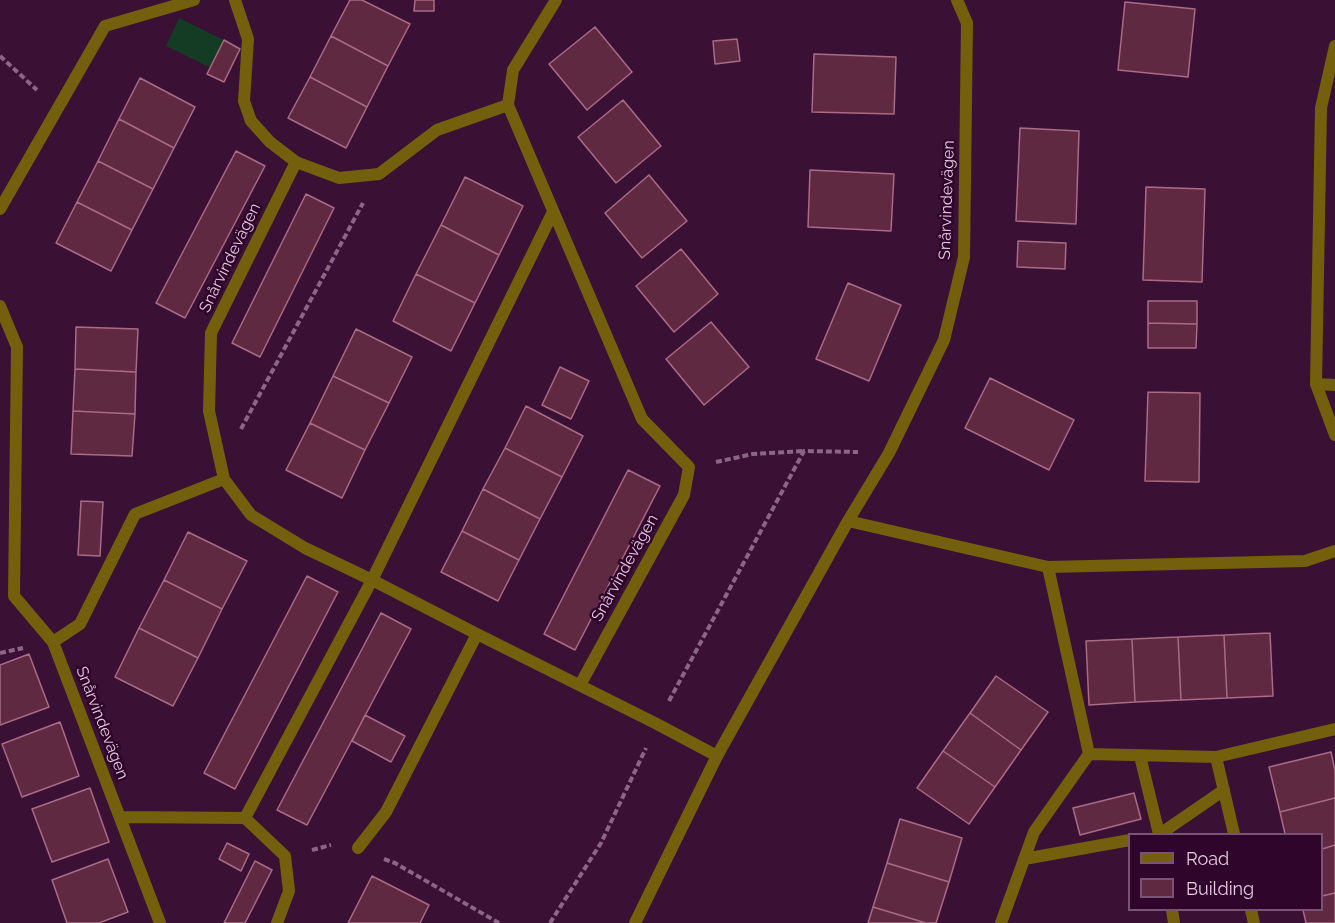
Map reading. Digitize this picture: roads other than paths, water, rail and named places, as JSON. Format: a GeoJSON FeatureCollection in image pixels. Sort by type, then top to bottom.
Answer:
{"type":"FeatureCollection","features":[{"type":"Feature","properties":{"kind":"street"},"geometry":{"type":"LineString","coordinates":[[0,208],[105,26],[194,0]]}},
{"type":"Feature","properties":{"kind":"street"},"geometry":{"type":"LineString","coordinates":[[235,0],[248,39],[244,101],[251,121],[270,142],[296,162],[339,178],[379,174],[436,130],[507,105]]}},
{"type":"Feature","properties":{"kind":"street"},"geometry":{"type":"LineString","coordinates":[[245,818],[372,580],[554,212],[507,105],[513,70],[556,0]]}},
{"type":"Feature","properties":{"kind":"street","name":"Snårvindevägen"},"geometry":{"type":"LineString","coordinates":[[635,923],[717,756],[848,521],[889,453],[944,340],[964,257],[967,23],[957,0]]}},
{"type":"Feature","properties":{"kind":"street"},"geometry":{"type":"LineString","coordinates":[[1335,46],[1321,108],[1316,384],[1335,435]]}},
{"type":"Feature","properties":{"kind":"street"},"geometry":{"type":"LineString","coordinates":[[1321,108],[1335,108]]}},
{"type":"Feature","properties":{"kind":"street","name":"Snårvindevägen"},"geometry":{"type":"LineString","coordinates":[[296,162],[211,333],[209,411],[222,473],[250,515],[304,548],[657,723],[717,756]]}},
{"type":"Feature","properties":{"kind":"street","name":"Snårvindevägen"},"geometry":{"type":"LineString","coordinates":[[554,212],[642,419],[689,467],[684,495],[580,685]]}},
{"type":"Feature","properties":{"kind":"street","name":"Snårvindevägen"},"geometry":{"type":"LineString","coordinates":[[0,306],[18,347],[14,596],[53,642],[160,923]]}},
{"type":"Feature","properties":{"kind":"street"},"geometry":{"type":"LineString","coordinates":[[1316,384],[1335,385]]}},
{"type":"Feature","properties":{"kind":"street"},"geometry":{"type":"LineString","coordinates":[[53,642],[80,624],[135,514],[222,473]]}},
{"type":"Feature","properties":{"kind":"street"},"geometry":{"type":"LineString","coordinates":[[848,521],[1048,567],[1305,561],[1335,551]]}},
{"type":"Feature","properties":{"kind":"street"},"geometry":{"type":"LineString","coordinates":[[1001,923],[1034,832],[1089,754],[1048,567]]}},
{"type":"Feature","properties":{"kind":"street"},"geometry":{"type":"LineString","coordinates":[[358,848],[386,812],[477,634]]}},
{"type":"Feature","properties":{"kind":"street"},"geometry":{"type":"LineString","coordinates":[[1089,754],[1216,757],[1335,729]]}},
{"type":"Feature","properties":{"kind":"street"},"geometry":{"type":"LineString","coordinates":[[1140,756],[1160,833]]}},
{"type":"Feature","properties":{"kind":"street"},"geometry":{"type":"LineString","coordinates":[[1216,757],[1234,833]]}},
{"type":"Feature","properties":{"kind":"street"},"geometry":{"type":"LineString","coordinates":[[1161,833],[1224,790]]}},
{"type":"Feature","properties":{"kind":"street"},"geometry":{"type":"LineString","coordinates":[[120,817],[245,818],[285,856],[289,891],[277,923]]}},
{"type":"Feature","properties":{"kind":"street"},"geometry":{"type":"LineString","coordinates":[[1024,859],[1128,840]]}}]}
